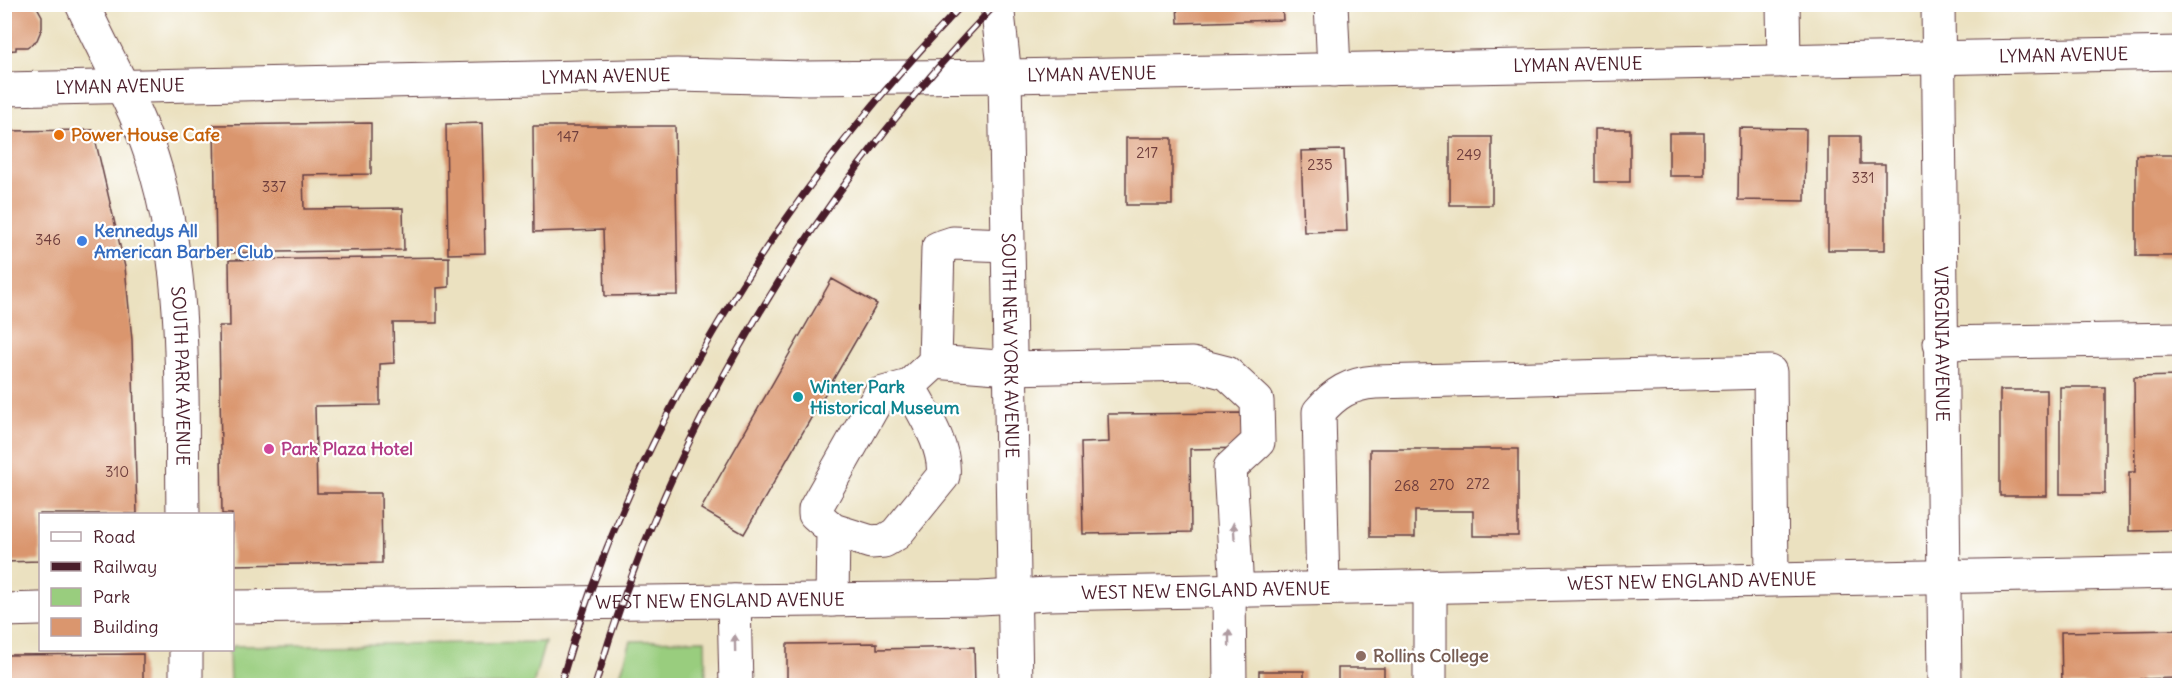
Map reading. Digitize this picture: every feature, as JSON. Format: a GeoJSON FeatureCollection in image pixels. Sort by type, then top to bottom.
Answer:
{"type":"FeatureCollection","features":[{"type":"Feature","properties":{"kind":"street","name":"SOUTH PARK AVENUE"},"geometry":{"type":"LineString","coordinates":[[82,4],[122,87],[156,168],[176,262],[180,296],[183,513]]}},
{"type":"Feature","properties":{"kind":"street","name":"SOUTH NEW YORK AVENUE"},"geometry":{"type":"LineString","coordinates":[[997,4],[1005,76],[1016,686]]}},
{"type":"Feature","properties":{"kind":"street"},"geometry":{"type":"LineString","coordinates":[[1331,4],[1334,70]]}},
{"type":"Feature","properties":{"kind":"street"},"geometry":{"type":"LineString","coordinates":[[1783,4],[1784,61]]}},
{"type":"Feature","properties":{"kind":"street","name":"VIRGINIA AVENUE"},"geometry":{"type":"LineString","coordinates":[[1938,4],[1942,575],[1945,686]]}},
{"type":"Feature","properties":{"kind":"street","name":"LYMAN AVENUE"},"geometry":{"type":"LineString","coordinates":[[4,89],[677,75],[805,78],[1005,76],[2180,53]]}},
{"type":"Feature","properties":{"kind":"street"},"geometry":{"type":"LineString","coordinates":[[909,386],[931,428],[944,465],[943,476],[896,534],[884,541],[871,542],[833,530],[815,514],[815,509],[880,394],[909,386],[935,362],[938,248],[953,243],[1008,245]]}},
{"type":"Feature","properties":{"kind":"street"},"geometry":{"type":"LineString","coordinates":[[1940,343],[2180,339]]}},
{"type":"Feature","properties":{"kind":"street"},"geometry":{"type":"LineString","coordinates":[[935,362],[1011,368],[1191,364],[1227,374],[1257,401],[1258,442],[1230,468],[1233,590],[1230,686]]}},
{"type":"Feature","properties":{"kind":"street"},"geometry":{"type":"LineString","coordinates":[[1323,588],[1319,412],[1340,391],[1357,384],[1375,382],[1770,372],[1772,579]]}},
{"type":"Feature","properties":{"kind":"street"},"geometry":{"type":"LineString","coordinates":[[832,600],[833,530]]}},
{"type":"Feature","properties":{"kind":"street","name":"WEST NEW ENGLAND AVENUE"},"geometry":{"type":"LineString","coordinates":[[234,608],[832,600],[1942,575],[2180,572]]}},
{"type":"Feature","properties":{"kind":"street"},"geometry":{"type":"LineString","coordinates":[[1430,586],[1430,686]]}},
{"type":"Feature","properties":{"kind":"street"},"geometry":{"type":"LineString","coordinates":[[734,601],[736,686]]}},
{"type":"Feature","properties":{"kind":"street"},"geometry":{"type":"LineString","coordinates":[[4,610],[39,609]]}},
{"type":"Feature","properties":{"kind":"street"},"geometry":{"type":"LineString","coordinates":[[186,651],[186,686]]}},
{"type":"Feature","properties":{"kind":"green space"},"geometry":{"type":"Polygon","coordinates":[[[705,640],[706,685],[617,685],[631,641],[705,640]]]}},
{"type":"Feature","properties":{"kind":"green space"},"geometry":{"type":"Polygon","coordinates":[[[545,642],[533,685],[230,685],[229,651],[234,651],[234,646],[545,642]]]}},
{"type":"Feature","properties":{"kind":"building"},"geometry":{"type":"Polygon","coordinates":[[[4,4],[34,4],[37,7],[42,16],[42,28],[37,40],[27,47],[16,47],[16,50],[4,51],[4,4]]]}},
{"type":"Feature","properties":{"kind":"building"},"geometry":{"type":"Polygon","coordinates":[[[1177,4],[1282,4],[1283,20],[1178,23],[1177,4]]]}},
{"type":"Feature","properties":{"kind":"building"},"geometry":{"type":"Polygon","coordinates":[[[1364,4],[1446,4],[1446,8],[1364,9],[1364,4]]]}},
{"type":"Feature","properties":{"kind":"building"},"geometry":{"type":"Polygon","coordinates":[[[371,123],[371,174],[303,175],[304,209],[403,208],[404,250],[216,253],[214,125],[371,123]]]}},
{"type":"Feature","properties":{"kind":"building"},"geometry":{"type":"Polygon","coordinates":[[[482,123],[485,253],[448,254],[446,124],[482,123]]]}},
{"type":"Feature","properties":{"kind":"building"},"geometry":{"type":"Polygon","coordinates":[[[533,126],[675,126],[678,295],[605,296],[603,230],[534,232],[533,126]]]}},
{"type":"Feature","properties":{"kind":"building"},"geometry":{"type":"Polygon","coordinates":[[[1739,128],[1806,129],[1805,201],[1738,200],[1739,128]]]}},
{"type":"Feature","properties":{"kind":"building"},"geometry":{"type":"Polygon","coordinates":[[[1595,129],[1630,129],[1630,182],[1595,182],[1595,129]]]}},
{"type":"Feature","properties":{"kind":"building"},"geometry":{"type":"Polygon","coordinates":[[[93,130],[125,267],[132,340],[137,513],[39,513],[39,561],[4,562],[4,131],[93,130]]]}},
{"type":"Feature","properties":{"kind":"building"},"geometry":{"type":"Polygon","coordinates":[[[1669,133],[1704,133],[1704,176],[1669,176],[1669,133]]]}},
{"type":"Feature","properties":{"kind":"building"},"geometry":{"type":"Polygon","coordinates":[[[1828,136],[1860,136],[1860,164],[1885,164],[1885,250],[1828,250],[1828,136]]]}},
{"type":"Feature","properties":{"kind":"building"},"geometry":{"type":"Polygon","coordinates":[[[1450,137],[1492,137],[1492,205],[1450,205],[1450,137]]]}},
{"type":"Feature","properties":{"kind":"building"},"geometry":{"type":"Polygon","coordinates":[[[1126,138],[1172,138],[1172,205],[1126,205],[1126,138]]]}},
{"type":"Feature","properties":{"kind":"building"},"geometry":{"type":"Polygon","coordinates":[[[1344,150],[1347,231],[1304,232],[1301,151],[1344,150]]]}},
{"type":"Feature","properties":{"kind":"building"},"geometry":{"type":"Polygon","coordinates":[[[2136,155],[2180,155],[2180,256],[2136,256],[2136,155]]]}},
{"type":"Feature","properties":{"kind":"building","name":"Park Plaza Hotel"},"geometry":{"type":"Polygon","coordinates":[[[449,257],[449,287],[437,288],[437,323],[393,323],[394,363],[380,364],[380,405],[315,406],[317,493],[381,493],[382,563],[234,565],[234,513],[222,513],[219,326],[230,326],[229,260],[449,257]]]}},
{"type":"Feature","properties":{"kind":"building"},"geometry":{"type":"Polygon","coordinates":[[[832,279],[877,304],[744,534],[701,509],[832,279]]]}},
{"type":"Feature","properties":{"kind":"building"},"geometry":{"type":"Polygon","coordinates":[[[2180,376],[2180,530],[2129,531],[2129,472],[2135,472],[2134,377],[2180,376]]]}},
{"type":"Feature","properties":{"kind":"building"},"geometry":{"type":"Polygon","coordinates":[[[2060,387],[2105,387],[2105,494],[2060,494],[2060,387]]]}},
{"type":"Feature","properties":{"kind":"building"},"geometry":{"type":"Polygon","coordinates":[[[2000,390],[2047,390],[2047,496],[2000,496],[2000,390]]]}},
{"type":"Feature","properties":{"kind":"building"},"geometry":{"type":"Polygon","coordinates":[[[1245,413],[1246,448],[1190,449],[1191,532],[1083,534],[1081,443],[1109,442],[1108,414],[1245,413]]]}},
{"type":"Feature","properties":{"kind":"building"},"geometry":{"type":"Polygon","coordinates":[[[1370,449],[1518,449],[1518,536],[1473,536],[1473,511],[1415,511],[1415,537],[1370,537],[1370,449]]]}},
{"type":"Feature","properties":{"kind":"building"},"geometry":{"type":"Polygon","coordinates":[[[2180,630],[2180,678],[2140,679],[2140,686],[2062,686],[2061,632],[2180,630]]]}},
{"type":"Feature","properties":{"kind":"building"},"geometry":{"type":"Polygon","coordinates":[[[877,643],[877,649],[974,647],[975,686],[787,686],[787,644],[877,643]]]}},
{"type":"Feature","properties":{"kind":"building"},"geometry":{"type":"Polygon","coordinates":[[[143,654],[143,686],[4,686],[4,655],[143,654]]]}},
{"type":"Feature","properties":{"kind":"building"},"geometry":{"type":"Polygon","coordinates":[[[1338,668],[1384,668],[1384,686],[1338,686],[1338,668]]]}},
{"type":"Feature","properties":{"kind":"building"},"geometry":{"type":"Polygon","coordinates":[[[1259,671],[1304,671],[1304,686],[1259,686],[1259,671]]]}},
{"type":"Feature","properties":{"kind":"railway"},"geometry":{"type":"LineString","coordinates":[[560,686],[591,591],[628,498],[671,408],[720,321],[774,237],[833,156],[896,78],[963,4]]}},
{"type":"Feature","properties":{"kind":"railway"},"geometry":{"type":"LineString","coordinates":[[595,686],[626,591],[663,499],[706,409],[755,321],[808,236],[867,155],[929,78],[996,4]]}},
{"type":"Feature","properties":{"kind":"place","name":"Power House Cafe"},"geometry":{"type":"Point","coordinates":[59,135]}},
{"type":"Feature","properties":{"kind":"place","name":"Kennedys All American Barber Club"},"geometry":{"type":"Point","coordinates":[82,241]}},
{"type":"Feature","properties":{"kind":"place","name":"Winter Park Historical Museum"},"geometry":{"type":"Point","coordinates":[798,397]}},
{"type":"Feature","properties":{"kind":"place","name":"Park Plaza Hotel"},"geometry":{"type":"Point","coordinates":[269,449]}},
{"type":"Feature","properties":{"kind":"place","name":"Rollins College"},"geometry":{"type":"Point","coordinates":[1361,656]}}]}
